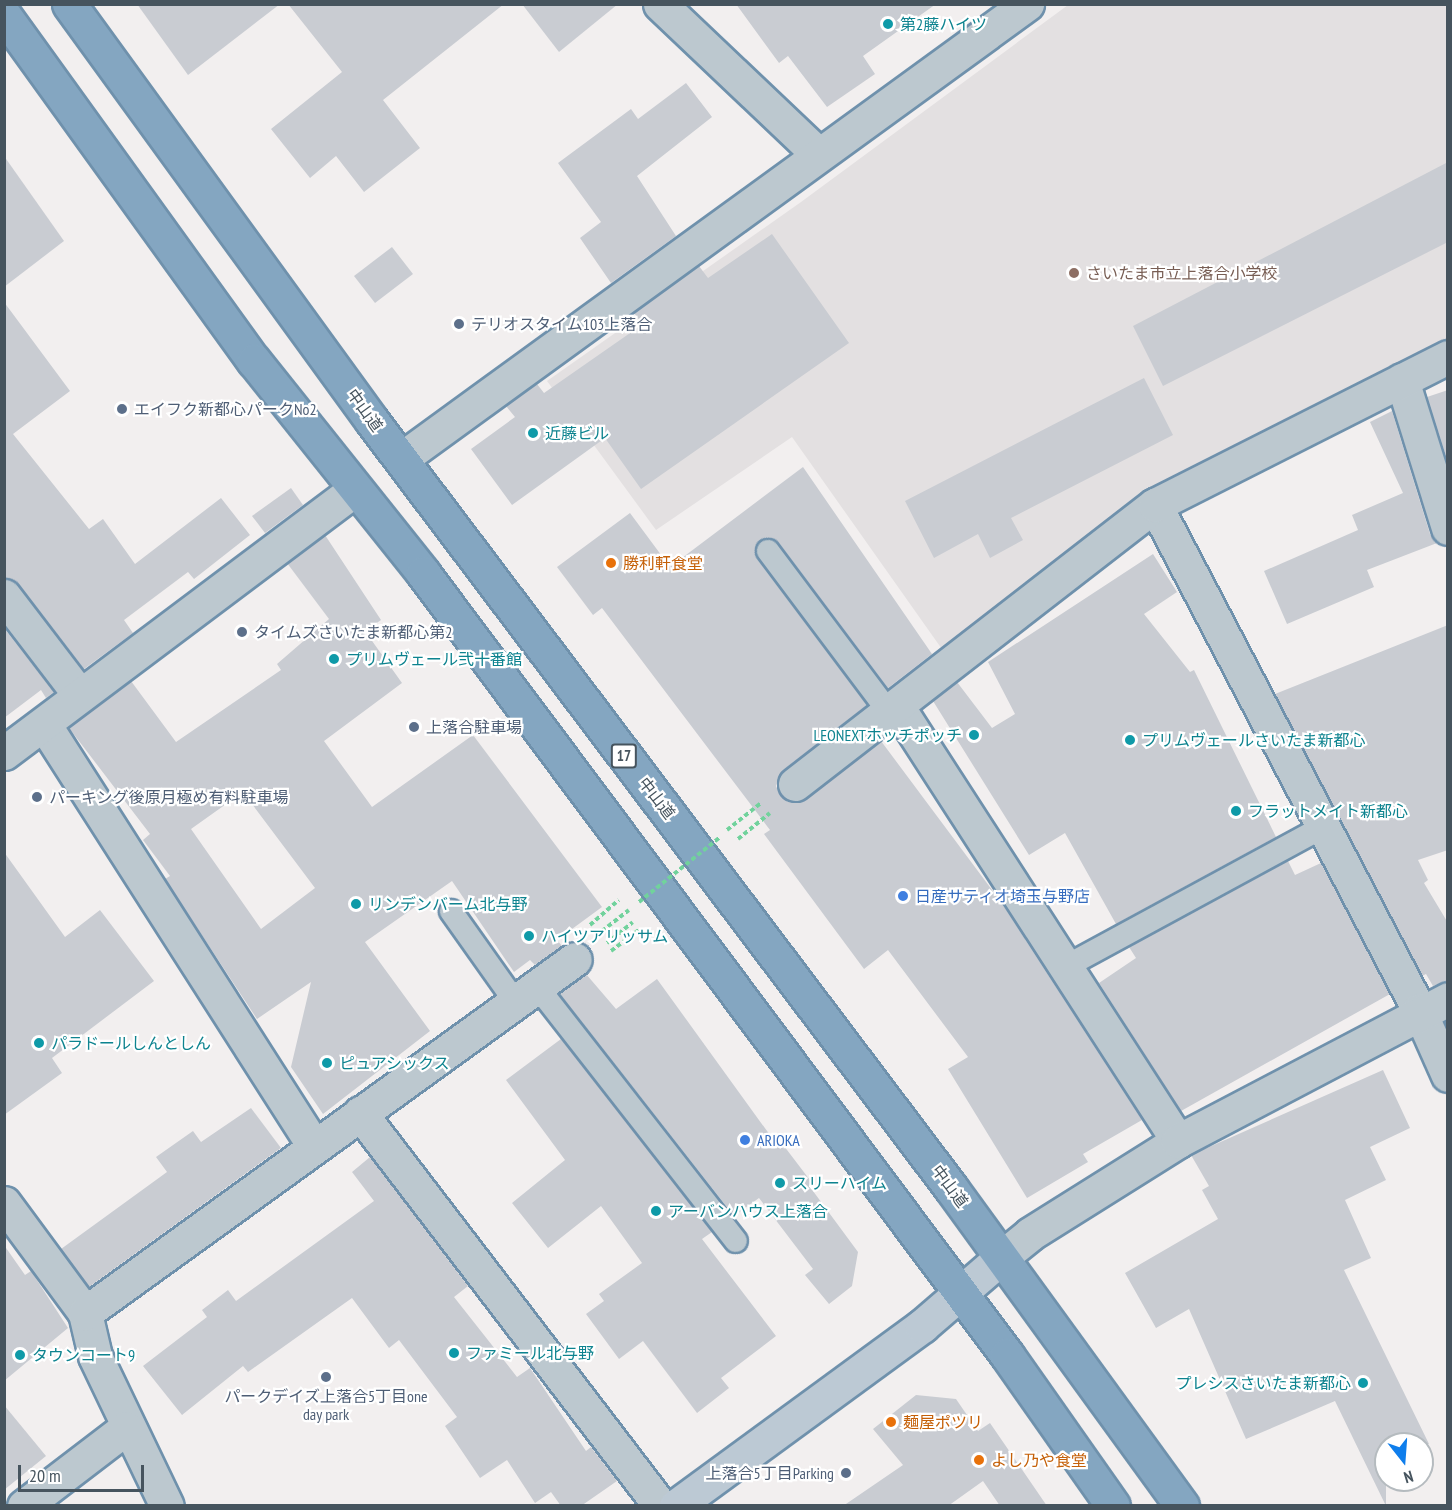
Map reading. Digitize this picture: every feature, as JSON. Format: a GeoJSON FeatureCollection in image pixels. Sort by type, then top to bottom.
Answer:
{"type":"FeatureCollection","features":[{"type":"Feature","properties":{"kind":"highway","name":"中山道"},"geometry":{"type":"LineString","coordinates":[[69,4],[401,459],[1002,1257],[1182,1506]]}},
{"type":"Feature","properties":{"kind":"highway"},"geometry":{"type":"LineString","coordinates":[[4,15],[254,362],[423,573],[960,1293],[1113,1506]]}},
{"type":"Feature","properties":{"kind":"street"},"geometry":{"type":"LineString","coordinates":[[660,4],[817,153]]}},
{"type":"Feature","properties":{"kind":"street"},"geometry":{"type":"LineString","coordinates":[[401,459],[817,153],[1027,4]]}},
{"type":"Feature","properties":{"kind":"street"},"geometry":{"type":"LineString","coordinates":[[795,784],[1155,505],[1448,357]]}},
{"type":"Feature","properties":{"kind":"street"},"geometry":{"type":"LineString","coordinates":[[1402,380],[1448,528]]}},
{"type":"Feature","properties":{"kind":"street"},"geometry":{"type":"LineString","coordinates":[[4,753],[44,724],[79,694],[355,489]]}},
{"type":"Feature","properties":{"kind":"street"},"geometry":{"type":"LineString","coordinates":[[1155,505],[1323,827],[1433,1004],[1448,1075]]}},
{"type":"Feature","properties":{"kind":"street"},"geometry":{"type":"LineString","coordinates":[[4,596],[79,694]]}},
{"type":"Feature","properties":{"kind":"street"},"geometry":{"type":"LineString","coordinates":[[893,709],[1178,1141]]}},
{"type":"Feature","properties":{"kind":"street"},"geometry":{"type":"LineString","coordinates":[[44,724],[314,1146]]}},
{"type":"Feature","properties":{"kind":"street"},"geometry":{"type":"LineString","coordinates":[[85,1313],[525,992],[576,959]]}},
{"type":"Feature","properties":{"kind":"street"},"geometry":{"type":"LineString","coordinates":[[676,1506],[960,1293],[1030,1234],[1178,1141],[1433,1004]]}},
{"type":"Feature","properties":{"kind":"street"},"geometry":{"type":"LineString","coordinates":[[360,1113],[660,1506]]}},
{"type":"Feature","properties":{"kind":"street"},"geometry":{"type":"LineString","coordinates":[[4,1203],[85,1313],[95,1356],[126,1428],[166,1506]]}},
{"type":"Feature","properties":{"kind":"street"},"geometry":{"type":"LineString","coordinates":[[24,1506],[126,1428]]}},
{"type":"Feature","properties":{"kind":"lane"},"geometry":{"type":"LineString","coordinates":[[768,551],[893,709]]}},
{"type":"Feature","properties":{"kind":"lane"},"geometry":{"type":"LineString","coordinates":[[1065,967],[1323,827]]}},
{"type":"Feature","properties":{"kind":"lane"},"geometry":{"type":"LineString","coordinates":[[451,911],[525,992],[736,1241]]}},
{"type":"Feature","properties":{"kind":"path"},"geometry":{"type":"LineString","coordinates":[[597,935],[764,801]]}},
{"type":"Feature","properties":{"kind":"path"},"geometry":{"type":"LineString","coordinates":[[622,931],[633,922]]}},
{"type":"Feature","properties":{"kind":"shaded area","name":"さいたま市立上落合小学校"},"geometry":{"type":"Polygon","coordinates":[[[1068,5],[1447,5],[1447,343],[944,652],[792,437],[656,530],[547,381],[801,202],[1068,5]]]}},
{"type":"Feature","properties":{"kind":"building"},"geometry":{"type":"Polygon","coordinates":[[[137,4],[280,4],[188,75],[137,4]]]}},
{"type":"Feature","properties":{"kind":"building"},"geometry":{"type":"Polygon","coordinates":[[[288,4],[504,4],[383,100],[420,148],[364,192],[336,156],[310,178],[271,129],[342,72],[288,4]]]}},
{"type":"Feature","properties":{"kind":"building"},"geometry":{"type":"Polygon","coordinates":[[[522,4],[618,4],[559,52],[522,4]]]}},
{"type":"Feature","properties":{"kind":"building"},"geometry":{"type":"Polygon","coordinates":[[[736,4],[936,4],[863,56],[875,74],[827,107],[788,56],[779,63],[736,4]]]}},
{"type":"Feature","properties":{"kind":"building"},"geometry":{"type":"Polygon","coordinates":[[[686,83],[712,117],[637,176],[676,236],[611,283],[580,238],[601,222],[558,163],[631,109],[638,119],[686,83]]]}},
{"type":"Feature","properties":{"kind":"building"},"geometry":{"type":"Polygon","coordinates":[[[4,156],[64,241],[4,287],[4,156]]]}},
{"type":"Feature","properties":{"kind":"building"},"geometry":{"type":"Polygon","coordinates":[[[1448,162],[1448,242],[1163,386],[1133,326],[1448,162]]]}},
{"type":"Feature","properties":{"kind":"building"},"geometry":{"type":"Polygon","coordinates":[[[772,234],[849,343],[641,489],[605,438],[512,505],[471,449],[515,417],[506,406],[537,384],[544,393],[643,324],[634,313],[699,266],[708,278],[772,234]]]}},
{"type":"Feature","properties":{"kind":"building"},"geometry":{"type":"Polygon","coordinates":[[[392,247],[413,274],[375,303],[354,276],[392,247]]]}},
{"type":"Feature","properties":{"kind":"building"},"geometry":{"type":"Polygon","coordinates":[[[4,302],[70,391],[13,434],[89,529],[103,519],[135,564],[221,498],[250,535],[194,579],[188,572],[124,620],[133,633],[84,669],[19,585],[4,578],[4,302]]]}},
{"type":"Feature","properties":{"kind":"building"},"geometry":{"type":"Polygon","coordinates":[[[1144,378],[1173,435],[1011,518],[1023,540],[990,558],[978,534],[934,558],[905,501],[1144,378]]]}},
{"type":"Feature","properties":{"kind":"building"},"geometry":{"type":"Polygon","coordinates":[[[1448,390],[1448,463],[1427,397],[1448,390]]]}},
{"type":"Feature","properties":{"kind":"building"},"geometry":{"type":"Polygon","coordinates":[[[1392,411],[1430,534],[1437,543],[1367,570],[1374,587],[1287,624],[1264,571],[1358,530],[1352,515],[1403,493],[1370,422],[1392,411]]]}},
{"type":"Feature","properties":{"kind":"building"},"geometry":{"type":"Polygon","coordinates":[[[803,467],[932,654],[888,688],[779,543],[767,538],[759,541],[757,559],[867,705],[783,770],[776,786],[780,795],[788,802],[806,799],[881,741],[1001,902],[1142,1120],[1083,1154],[1088,1162],[1027,1198],[948,1069],[968,1057],[888,950],[864,969],[764,834],[770,830],[602,608],[593,615],[557,567],[630,513],[670,567],[803,467]]]}},
{"type":"Feature","properties":{"kind":"building"},"geometry":{"type":"Polygon","coordinates":[[[291,488],[303,505],[265,533],[252,516],[291,488]]]}},
{"type":"Feature","properties":{"kind":"building"},"geometry":{"type":"Polygon","coordinates":[[[325,535],[381,620],[365,631],[402,683],[324,741],[372,807],[473,735],[602,907],[557,940],[562,946],[535,965],[530,960],[514,972],[452,881],[365,942],[430,1031],[323,1114],[291,1067],[311,982],[257,1019],[165,879],[170,876],[143,840],[150,834],[69,728],[131,681],[176,742],[281,670],[277,664],[329,619],[287,563],[325,535]],[[243,792],[191,829],[261,929],[315,888],[243,792]]]}},
{"type":"Feature","properties":{"kind":"building"},"geometry":{"type":"Polygon","coordinates":[[[1153,554],[1177,592],[1144,614],[1190,672],[1194,670],[1276,837],[1116,924],[1065,833],[1029,855],[933,701],[957,682],[992,728],[1015,714],[988,662],[1153,554]]]}},
{"type":"Feature","properties":{"kind":"building"},"geometry":{"type":"Polygon","coordinates":[[[1448,625],[1448,850],[1418,860],[1428,880],[1424,883],[1448,923],[1448,980],[1433,986],[1426,974],[1422,976],[1275,694],[1448,625]]]}},
{"type":"Feature","properties":{"kind":"building"},"geometry":{"type":"Polygon","coordinates":[[[4,628],[54,692],[46,698],[41,690],[4,718],[4,628]]]}},
{"type":"Feature","properties":{"kind":"building","name":"パラドールしんとしん"},"geometry":{"type":"Polygon","coordinates":[[[4,852],[65,937],[100,910],[154,981],[52,1058],[62,1073],[4,1115],[4,852]]]}},
{"type":"Feature","properties":{"kind":"building"},"geometry":{"type":"Polygon","coordinates":[[[1288,861],[1295,875],[1321,863],[1390,994],[1181,1111],[1099,983],[1136,958],[1129,947],[1288,861]]]}},
{"type":"Feature","properties":{"kind":"building"},"geometry":{"type":"Polygon","coordinates":[[[586,974],[616,1009],[657,979],[780,1149],[784,1146],[816,1188],[813,1191],[858,1252],[852,1286],[829,1304],[805,1275],[813,1269],[759,1198],[734,1216],[559,993],[586,974]]]}},
{"type":"Feature","properties":{"kind":"building"},"geometry":{"type":"Polygon","coordinates":[[[561,1039],[712,1232],[702,1239],[776,1336],[721,1378],[729,1388],[697,1413],[643,1341],[619,1359],[586,1314],[604,1301],[599,1294],[642,1263],[601,1206],[548,1248],[512,1203],[565,1160],[506,1080],[561,1039]]]}},
{"type":"Feature","properties":{"kind":"building"},"geometry":{"type":"Polygon","coordinates":[[[1383,1070],[1410,1128],[1370,1147],[1386,1180],[1345,1200],[1371,1258],[1344,1270],[1423,1432],[1374,1432],[1374,1481],[1335,1401],[1246,1439],[1189,1309],[1156,1328],[1125,1273],[1218,1219],[1202,1190],[1209,1186],[1191,1155],[1383,1070]]]}},
{"type":"Feature","properties":{"kind":"building"},"geometry":{"type":"Polygon","coordinates":[[[251,1108],[281,1148],[89,1287],[61,1249],[167,1172],[156,1157],[193,1131],[201,1142],[251,1108]]]}},
{"type":"Feature","properties":{"kind":"building"},"geometry":{"type":"Polygon","coordinates":[[[370,1157],[468,1286],[454,1297],[517,1377],[530,1368],[586,1451],[591,1447],[617,1481],[581,1506],[561,1506],[551,1492],[535,1503],[507,1460],[480,1478],[445,1426],[457,1417],[399,1340],[389,1348],[352,1298],[248,1372],[243,1366],[182,1415],[143,1366],[207,1317],[202,1310],[228,1290],[236,1301],[374,1201],[352,1172],[370,1157]]]}},
{"type":"Feature","properties":{"kind":"building","name":"タウンコート9"},"geometry":{"type":"Polygon","coordinates":[[[4,1245],[25,1275],[31,1271],[68,1328],[4,1381],[4,1245]]]}},
{"type":"Feature","properties":{"kind":"building"},"geometry":{"type":"Polygon","coordinates":[[[916,1395],[956,1399],[978,1431],[990,1423],[1047,1506],[1000,1506],[983,1481],[948,1506],[843,1506],[903,1465],[873,1429],[916,1395]]]}},
{"type":"Feature","properties":{"kind":"building"},"geometry":{"type":"Polygon","coordinates":[[[4,1405],[46,1456],[4,1490],[4,1405]]]}},
{"type":"Feature","properties":{"kind":"building"},"geometry":{"type":"Polygon","coordinates":[[[1379,1492],[1386,1492],[1386,1506],[1379,1492]]]}},
{"type":"Feature","properties":{"kind":"place","name":"第2藤ハイツ"},"geometry":{"type":"Point","coordinates":[888,24]}},
{"type":"Feature","properties":{"kind":"place","name":"さいたま市立上落合小学校"},"geometry":{"type":"Point","coordinates":[1074,273]}},
{"type":"Feature","properties":{"kind":"place","name":"テリオスタイム103上落合"},"geometry":{"type":"Point","coordinates":[459,324]}},
{"type":"Feature","properties":{"kind":"place","name":"エイフク新都心パークNo2"},"geometry":{"type":"Point","coordinates":[122,409]}},
{"type":"Feature","properties":{"kind":"place","name":"近藤ビル"},"geometry":{"type":"Point","coordinates":[533,433]}},
{"type":"Feature","properties":{"kind":"place","name":"勝利軒食堂"},"geometry":{"type":"Point","coordinates":[611,563]}},
{"type":"Feature","properties":{"kind":"place","name":"タイムズさいたま新都心第2"},"geometry":{"type":"Point","coordinates":[242,632]}},
{"type":"Feature","properties":{"kind":"place","name":"プリムヴェール弐十番館"},"geometry":{"type":"Point","coordinates":[334,659]}},
{"type":"Feature","properties":{"kind":"place","name":"上落合駐車場"},"geometry":{"type":"Point","coordinates":[414,727]}},
{"type":"Feature","properties":{"kind":"place","name":"LEONEXTホッチポッチ"},"geometry":{"type":"Point","coordinates":[974,735]}},
{"type":"Feature","properties":{"kind":"place","name":"プリムヴェールさいたま新都心"},"geometry":{"type":"Point","coordinates":[1130,740]}},
{"type":"Feature","properties":{"kind":"place","name":"パーキング後原月極め有料駐車場"},"geometry":{"type":"Point","coordinates":[37,797]}},
{"type":"Feature","properties":{"kind":"place","name":"フラットメイト新都心"},"geometry":{"type":"Point","coordinates":[1236,811]}},
{"type":"Feature","properties":{"kind":"place","name":"日産サティオ埼玉与野店"},"geometry":{"type":"Point","coordinates":[903,896]}},
{"type":"Feature","properties":{"kind":"place","name":"リンデンバーム北与野"},"geometry":{"type":"Point","coordinates":[356,904]}},
{"type":"Feature","properties":{"kind":"place","name":"ハイツアリッサム"},"geometry":{"type":"Point","coordinates":[529,936]}},
{"type":"Feature","properties":{"kind":"place","name":"パラドールしんとしん"},"geometry":{"type":"Point","coordinates":[39,1043]}},
{"type":"Feature","properties":{"kind":"place","name":"ピュアシックス"},"geometry":{"type":"Point","coordinates":[327,1063]}},
{"type":"Feature","properties":{"kind":"place","name":"ARIOKA"},"geometry":{"type":"Point","coordinates":[745,1140]}},
{"type":"Feature","properties":{"kind":"place","name":"スリーハイム"},"geometry":{"type":"Point","coordinates":[780,1183]}},
{"type":"Feature","properties":{"kind":"place","name":"アーバンハウス上落合"},"geometry":{"type":"Point","coordinates":[656,1211]}},
{"type":"Feature","properties":{"kind":"place","name":"ファミール北与野"},"geometry":{"type":"Point","coordinates":[454,1353]}},
{"type":"Feature","properties":{"kind":"place","name":"タウンコート9"},"geometry":{"type":"Point","coordinates":[20,1355]}},
{"type":"Feature","properties":{"kind":"place","name":"パークデイズ上落合5丁目one day park"},"geometry":{"type":"Point","coordinates":[326,1377]}},
{"type":"Feature","properties":{"kind":"place","name":"プレシスさいたま新都心"},"geometry":{"type":"Point","coordinates":[1363,1383]}},
{"type":"Feature","properties":{"kind":"place","name":"麺屋ポツリ"},"geometry":{"type":"Point","coordinates":[891,1422]}},
{"type":"Feature","properties":{"kind":"place","name":"よし乃や食堂"},"geometry":{"type":"Point","coordinates":[979,1460]}},
{"type":"Feature","properties":{"kind":"place","name":"上落合5丁目Parking"},"geometry":{"type":"Point","coordinates":[846,1473]}}]}
